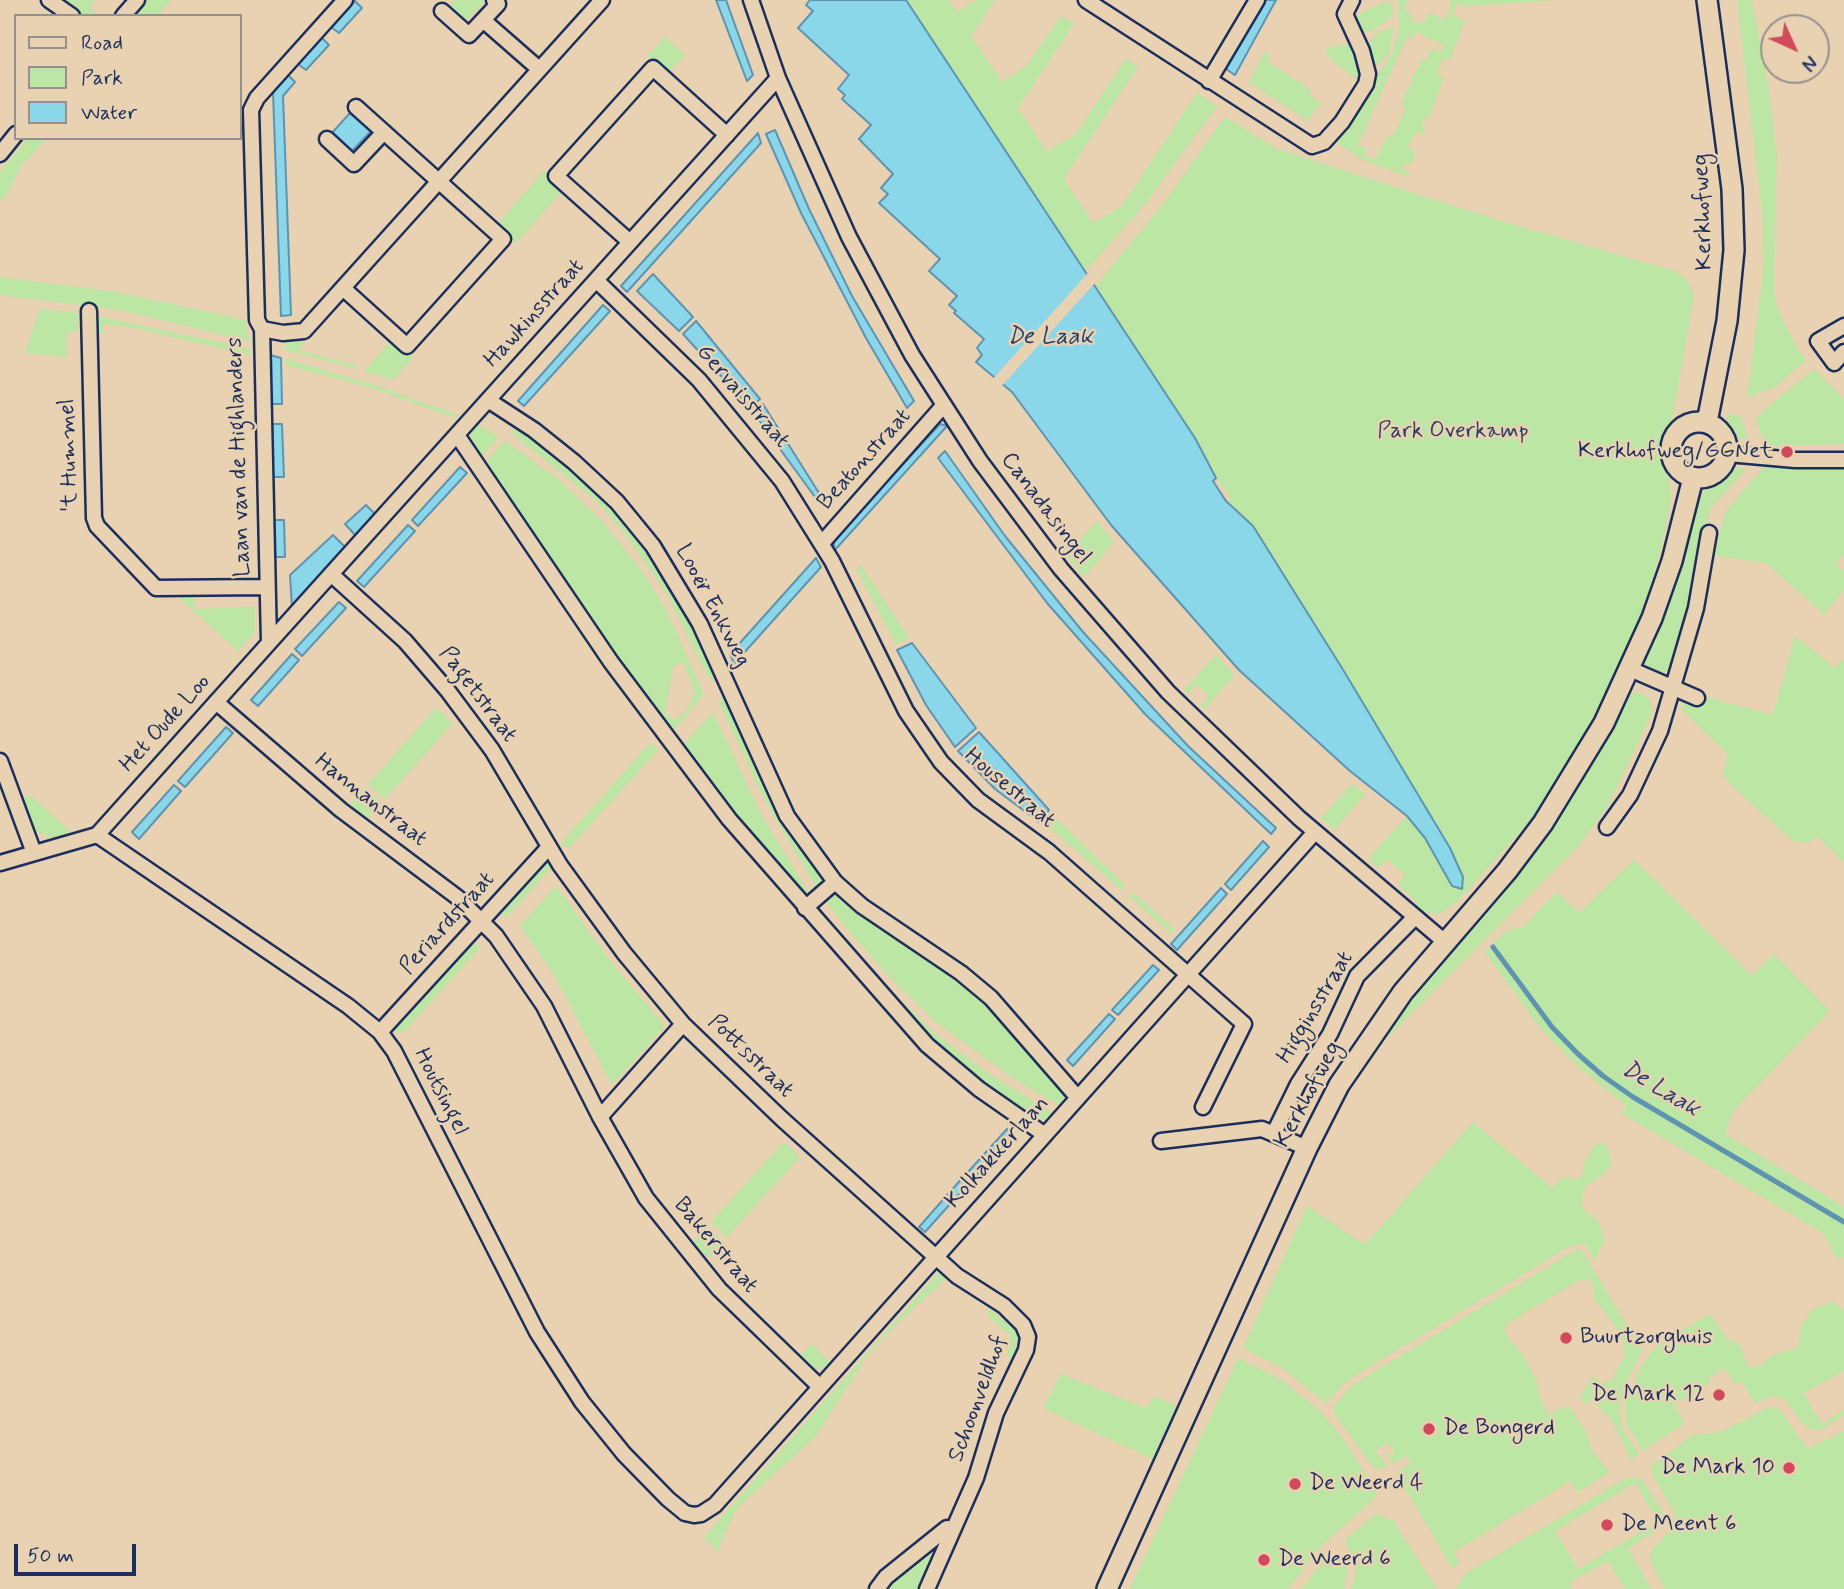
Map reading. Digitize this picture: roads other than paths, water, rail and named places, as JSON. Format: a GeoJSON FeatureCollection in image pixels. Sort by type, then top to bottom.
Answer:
{"type":"FeatureCollection","features":[{"type":"Feature","properties":{"kind":"street"},"geometry":{"type":"LineString","coordinates":[[48,0],[69,14]]}},
{"type":"Feature","properties":{"kind":"street"},"geometry":{"type":"LineString","coordinates":[[124,14],[137,0]]}},
{"type":"Feature","properties":{"kind":"street","name":"Laan van de Highlanders"},"geometry":{"type":"LineString","coordinates":[[270,643],[262,329],[257,320],[246,107],[345,0]]}},
{"type":"Feature","properties":{"kind":"street"},"geometry":{"type":"LineString","coordinates":[[442,11],[469,36],[498,4],[494,0]]}},
{"type":"Feature","properties":{"kind":"street"},"geometry":{"type":"LineString","coordinates":[[262,329],[283,333],[304,331],[602,0]]}},
{"type":"Feature","properties":{"kind":"street","name":"Canadasingel"},"geometry":{"type":"LineString","coordinates":[[751,0],[778,78],[849,237],[943,406],[980,461],[1100,617],[1200,725],[1315,832],[1445,943]]}},
{"type":"Feature","properties":{"kind":"street"},"geometry":{"type":"LineString","coordinates":[[1086,0],[1303,143],[1317,145],[1342,122],[1366,84],[1364,59],[1345,14],[1352,0]]}},
{"type":"Feature","properties":{"kind":"street"},"geometry":{"type":"LineString","coordinates":[[1209,81],[1257,0]]}},
{"type":"Feature","properties":{"kind":"street","name":"Kerkhofweg"},"geometry":{"type":"LineString","coordinates":[[1707,0],[1732,189],[1734,250],[1727,321],[1707,422]]}},
{"type":"Feature","properties":{"kind":"street"},"geometry":{"type":"LineString","coordinates":[[484,19],[540,69]]}},
{"type":"Feature","properties":{"kind":"street"},"geometry":{"type":"LineString","coordinates":[[630,242],[556,176],[653,68],[727,135]]}},
{"type":"Feature","properties":{"kind":"street","name":"Hawkinsstraat"},"geometry":{"type":"LineString","coordinates":[[457,435],[778,78]]}},
{"type":"Feature","properties":{"kind":"street"},"geometry":{"type":"LineString","coordinates":[[344,289],[407,345],[503,239],[356,107]]}},
{"type":"Feature","properties":{"kind":"street"},"geometry":{"type":"LineString","coordinates":[[327,139],[354,164],[384,132]]}},
{"type":"Feature","properties":{"kind":"street"},"geometry":{"type":"LineString","coordinates":[[0,154],[14,136]]}},
{"type":"Feature","properties":{"kind":"street","name":"Gervaisstraat"},"geometry":{"type":"LineString","coordinates":[[596,280],[668,347],[737,423],[782,481],[832,561]]}},
{"type":"Feature","properties":{"kind":"street","name":"'t Hummel"},"geometry":{"type":"LineString","coordinates":[[89,311],[96,526],[156,588],[267,587]]}},
{"type":"Feature","properties":{"kind":"street"},"geometry":{"type":"LineString","coordinates":[[1844,326],[1818,341],[1834,363],[1844,352]]}},
{"type":"Feature","properties":{"kind":"street","name":"Looër Enkweg"},"geometry":{"type":"LineString","coordinates":[[488,400],[534,430],[574,462],[617,502],[653,546],[700,624],[787,816],[835,883],[862,906],[961,973],[991,998],[1078,1098]]}},
{"type":"Feature","properties":{"kind":"street","name":"Beatonstraat"},"geometry":{"type":"LineString","coordinates":[[821,543],[943,406]]}},
{"type":"Feature","properties":{"kind":"street"},"geometry":{"type":"LineString","coordinates":[[1694,422],[1707,422],[1719,429],[1727,440],[1728,454],[1724,465],[1716,474],[1693,478],[1681,473],[1673,463],[1670,450],[1674,437],[1682,427],[1694,422]]}},
{"type":"Feature","properties":{"kind":"street"},"geometry":{"type":"LineString","coordinates":[[270,643],[457,435],[618,671],[729,820],[934,1052],[979,1089],[1045,1135]]}},
{"type":"Feature","properties":{"kind":"street"},"geometry":{"type":"LineString","coordinates":[[1728,454],[1795,460],[1844,460]]}},
{"type":"Feature","properties":{"kind":"street","name":"Kerkhofweg"},"geometry":{"type":"LineString","coordinates":[[1107,1589],[1326,1108],[1360,1050],[1403,992],[1507,871],[1543,823],[1604,723],[1630,669],[1672,561],[1693,478]]}},
{"type":"Feature","properties":{"kind":"street"},"geometry":{"type":"LineString","coordinates":[[1607,827],[1642,773],[1674,688],[1696,608],[1709,533]]}},
{"type":"Feature","properties":{"kind":"street","name":"Housestraat"},"geometry":{"type":"LineString","coordinates":[[832,561],[906,710],[941,762],[978,800],[1049,852],[1244,1024],[1203,1107]]}},
{"type":"Feature","properties":{"kind":"street","name":"Pagetstraat"},"geometry":{"type":"LineString","coordinates":[[331,574],[405,642],[448,691],[492,750],[560,865]]}},
{"type":"Feature","properties":{"kind":"street","name":"Het Oude Loo"},"geometry":{"type":"LineString","coordinates":[[97,835],[270,643]]}},
{"type":"Feature","properties":{"kind":"street"},"geometry":{"type":"LineString","coordinates":[[1630,669],[1697,698]]}},
{"type":"Feature","properties":{"kind":"street","name":"Hannanstraat"},"geometry":{"type":"LineString","coordinates":[[216,702],[341,810],[457,897],[496,936]]}},
{"type":"Feature","properties":{"kind":"street"},"geometry":{"type":"LineString","coordinates":[[0,761],[34,853]]}},
{"type":"Feature","properties":{"kind":"street","name":"Kolkakkerlaan"},"geometry":{"type":"LineString","coordinates":[[715,1505],[1315,832]]}},
{"type":"Feature","properties":{"kind":"street"},"geometry":{"type":"LineString","coordinates":[[0,863],[97,835]]}},
{"type":"Feature","properties":{"kind":"street","name":"Houtsingel"},"geometry":{"type":"LineString","coordinates":[[97,835],[348,1006],[380,1032],[394,1051],[537,1332],[582,1402],[624,1454],[677,1507],[694,1515],[701,1514],[715,1505]]}},
{"type":"Feature","properties":{"kind":"street","name":"Periardstraat"},"geometry":{"type":"LineString","coordinates":[[380,1032],[549,847]]}},
{"type":"Feature","properties":{"kind":"street","name":"Pottsstraat"},"geometry":{"type":"LineString","coordinates":[[560,865],[624,953],[683,1024],[782,1119],[936,1257]]}},
{"type":"Feature","properties":{"kind":"street"},"geometry":{"type":"LineString","coordinates":[[805,908],[835,883]]}},
{"type":"Feature","properties":{"kind":"street","name":"Higginsstraat"},"geometry":{"type":"LineString","coordinates":[[1274,1133],[1298,1084],[1330,1034],[1357,976],[1414,918]]}},
{"type":"Feature","properties":{"kind":"street","name":"Bakerstraat"},"geometry":{"type":"LineString","coordinates":[[496,936],[544,1006],[600,1117],[646,1198],[680,1245],[739,1311],[820,1387]]}},
{"type":"Feature","properties":{"kind":"street"},"geometry":{"type":"LineString","coordinates":[[600,1117],[683,1024]]}},
{"type":"Feature","properties":{"kind":"street"},"geometry":{"type":"LineString","coordinates":[[1161,1141],[1251,1129],[1274,1133],[1307,1148]]}},
{"type":"Feature","properties":{"kind":"street","name":"Schoonveldhof"},"geometry":{"type":"LineString","coordinates":[[927,1589],[958,1513],[976,1478],[996,1413],[1026,1350],[1028,1337],[1019,1320],[1004,1306],[963,1281],[936,1257]]}},
{"type":"Feature","properties":{"kind":"street","name":"Schoonveldhof"},"geometry":{"type":"LineString","coordinates":[[877,1589],[886,1577],[935,1541],[958,1513]]}},
{"type":"Feature","properties":{"kind":"water"},"geometry":{"type":"Polygon","coordinates":[[[716,0],[726,0],[753,75],[747,81],[716,0]]]}},
{"type":"Feature","properties":{"kind":"water","name":"De Laak"},"geometry":{"type":"Polygon","coordinates":[[[810,0],[906,0],[1195,438],[1216,478],[1213,481],[1226,501],[1253,526],[1342,668],[1450,848],[1463,877],[1462,889],[1452,886],[1425,838],[1407,816],[1350,771],[1239,670],[1111,525],[1012,392],[976,362],[982,355],[977,348],[984,339],[954,313],[956,311],[949,305],[957,296],[929,271],[940,259],[879,203],[888,194],[881,188],[893,174],[859,139],[871,125],[842,99],[845,95],[838,89],[849,75],[798,28],[813,11],[806,5],[810,0]]]}},
{"type":"Feature","properties":{"kind":"water"},"geometry":{"type":"Polygon","coordinates":[[[1265,0],[1276,0],[1235,75],[1226,69],[1265,0]]]}},
{"type":"Feature","properties":{"kind":"water"},"geometry":{"type":"Polygon","coordinates":[[[355,1],[362,8],[339,33],[331,27],[355,1]]]}},
{"type":"Feature","properties":{"kind":"water"},"geometry":{"type":"Polygon","coordinates":[[[322,38],[329,45],[306,70],[298,64],[322,38]]]}},
{"type":"Feature","properties":{"kind":"water"},"geometry":{"type":"Polygon","coordinates":[[[288,75],[295,82],[283,96],[291,315],[281,316],[273,92],[288,75]]]}},
{"type":"Feature","properties":{"kind":"water"},"geometry":{"type":"Polygon","coordinates":[[[350,113],[371,131],[351,152],[331,134],[350,113]]]}},
{"type":"Feature","properties":{"kind":"water"},"geometry":{"type":"Polygon","coordinates":[[[775,130],[809,209],[852,296],[914,401],[907,408],[866,338],[801,213],[766,134],[775,130]]]}},
{"type":"Feature","properties":{"kind":"water"},"geometry":{"type":"Polygon","coordinates":[[[758,133],[761,143],[627,292],[621,286],[758,133]]]}},
{"type":"Feature","properties":{"kind":"water"},"geometry":{"type":"Polygon","coordinates":[[[653,274],[693,317],[679,331],[637,291],[653,274]]]}},
{"type":"Feature","properties":{"kind":"water"},"geometry":{"type":"Polygon","coordinates":[[[603,305],[610,311],[524,406],[518,401],[603,305]]]}},
{"type":"Feature","properties":{"kind":"water"},"geometry":{"type":"Polygon","coordinates":[[[696,321],[760,399],[750,408],[683,334],[696,321]]]}},
{"type":"Feature","properties":{"kind":"water"},"geometry":{"type":"Polygon","coordinates":[[[270,355],[281,358],[282,404],[271,404],[270,355]]]}},
{"type":"Feature","properties":{"kind":"water"},"geometry":{"type":"Polygon","coordinates":[[[763,404],[819,493],[815,497],[753,412],[763,404]]]}},
{"type":"Feature","properties":{"kind":"water"},"geometry":{"type":"Polygon","coordinates":[[[271,424],[282,424],[284,477],[273,477],[271,424]]]}},
{"type":"Feature","properties":{"kind":"water"},"geometry":{"type":"Polygon","coordinates":[[[940,424],[947,426],[834,551],[834,539],[940,424]]]}},
{"type":"Feature","properties":{"kind":"water"},"geometry":{"type":"Polygon","coordinates":[[[945,451],[1005,536],[1083,632],[1188,746],[1276,828],[1271,834],[1145,714],[1047,603],[938,458],[945,451]]]}},
{"type":"Feature","properties":{"kind":"water"},"geometry":{"type":"Polygon","coordinates":[[[460,467],[467,473],[418,526],[412,520],[460,467]]]}},
{"type":"Feature","properties":{"kind":"water"},"geometry":{"type":"Polygon","coordinates":[[[366,505],[376,515],[356,536],[345,524],[366,505]]]}},
{"type":"Feature","properties":{"kind":"water"},"geometry":{"type":"Polygon","coordinates":[[[273,520],[284,520],[285,557],[273,557],[273,520]]]}},
{"type":"Feature","properties":{"kind":"water"},"geometry":{"type":"Polygon","coordinates":[[[408,525],[415,531],[364,587],[357,581],[408,525]]]}},
{"type":"Feature","properties":{"kind":"water"},"geometry":{"type":"Polygon","coordinates":[[[333,535],[346,548],[292,608],[290,575],[333,535]]]}},
{"type":"Feature","properties":{"kind":"water"},"geometry":{"type":"Polygon","coordinates":[[[816,558],[821,567],[734,664],[730,654],[816,558]]]}},
{"type":"Feature","properties":{"kind":"water"},"geometry":{"type":"Polygon","coordinates":[[[339,602],[346,608],[302,656],[295,649],[339,602]]]}},
{"type":"Feature","properties":{"kind":"water"},"geometry":{"type":"Polygon","coordinates":[[[912,643],[976,728],[955,747],[926,705],[897,650],[912,643]]]}},
{"type":"Feature","properties":{"kind":"water"},"geometry":{"type":"Polygon","coordinates":[[[292,654],[299,660],[258,706],[251,700],[292,654]]]}},
{"type":"Feature","properties":{"kind":"water"},"geometry":{"type":"Polygon","coordinates":[[[226,727],[233,733],[185,787],[178,781],[226,727]]]}},
{"type":"Feature","properties":{"kind":"water"},"geometry":{"type":"Polygon","coordinates":[[[979,732],[1049,810],[1039,822],[995,789],[958,751],[979,732]]]}},
{"type":"Feature","properties":{"kind":"water"},"geometry":{"type":"Polygon","coordinates":[[[174,785],[181,791],[139,839],[132,832],[174,785]]]}},
{"type":"Feature","properties":{"kind":"water"},"geometry":{"type":"Polygon","coordinates":[[[1263,841],[1269,847],[1231,890],[1225,884],[1263,841]]]}},
{"type":"Feature","properties":{"kind":"water"},"geometry":{"type":"Polygon","coordinates":[[[1221,888],[1227,894],[1177,950],[1171,944],[1221,888]]]}},
{"type":"Feature","properties":{"kind":"water"},"geometry":{"type":"Polygon","coordinates":[[[1153,965],[1159,970],[1118,1015],[1112,1010],[1153,965]]]}},
{"type":"Feature","properties":{"kind":"water"},"geometry":{"type":"Polygon","coordinates":[[[1109,1014],[1115,1019],[1073,1066],[1067,1060],[1109,1014]]]}},
{"type":"Feature","properties":{"kind":"water"},"geometry":{"type":"Polygon","coordinates":[[[1007,1129],[1014,1134],[974,1178],[968,1172],[1007,1129]]]}},
{"type":"Feature","properties":{"kind":"water"},"geometry":{"type":"Polygon","coordinates":[[[964,1176],[970,1182],[925,1232],[919,1227],[964,1176]]]}},
{"type":"Feature","properties":{"kind":"waterway","name":"De Laak"},"geometry":{"type":"LineString","coordinates":[[1493,947],[1552,1027],[1603,1076],[1633,1097],[1844,1222]]}},
{"type":"Feature","properties":{"kind":"place","name":"Kerkhofweg/GGNet"},"geometry":{"type":"Point","coordinates":[1787,452]}},
{"type":"Feature","properties":{"kind":"place","name":"Buurtzorghuis"},"geometry":{"type":"Point","coordinates":[1566,1338]}},
{"type":"Feature","properties":{"kind":"place","name":"De Mark 12"},"geometry":{"type":"Point","coordinates":[1719,1395]}},
{"type":"Feature","properties":{"kind":"place","name":"De Bongerd"},"geometry":{"type":"Point","coordinates":[1429,1429]}},
{"type":"Feature","properties":{"kind":"place","name":"De Mark 10"},"geometry":{"type":"Point","coordinates":[1789,1468]}},
{"type":"Feature","properties":{"kind":"place","name":"De Weerd 4"},"geometry":{"type":"Point","coordinates":[1295,1484]}},
{"type":"Feature","properties":{"kind":"place","name":"De Meent 6"},"geometry":{"type":"Point","coordinates":[1607,1525]}},
{"type":"Feature","properties":{"kind":"place","name":"De Weerd 6"},"geometry":{"type":"Point","coordinates":[1264,1560]}},
{"type":"Feature","properties":{"kind":"park label","name":"Park Overkamp"},"geometry":{"type":"Point","coordinates":[1453,432]}}]}
